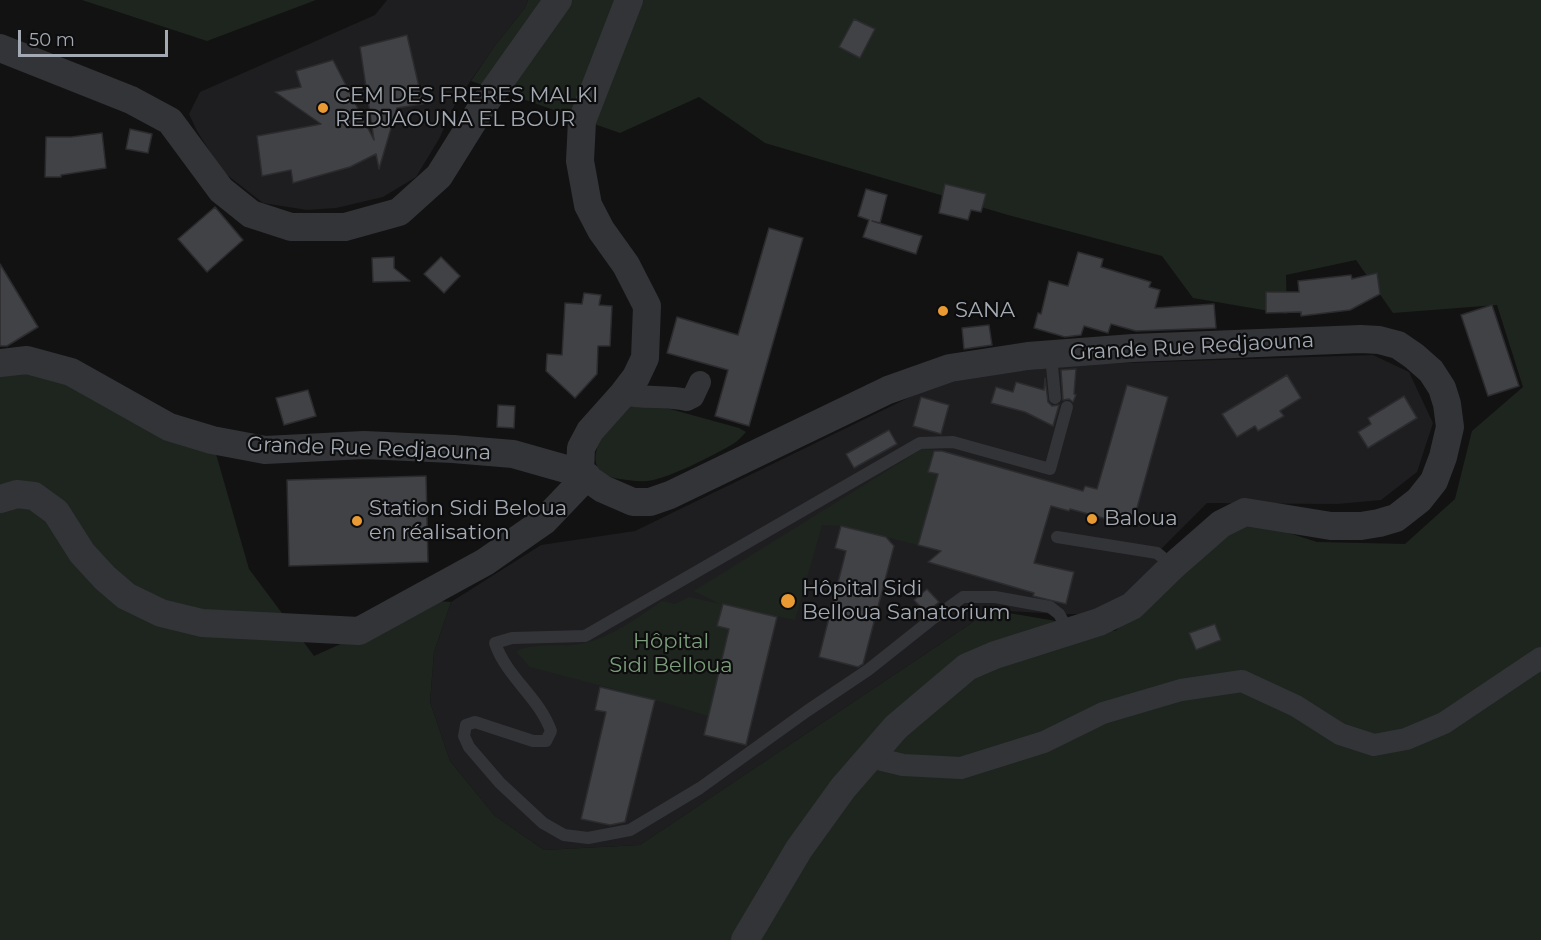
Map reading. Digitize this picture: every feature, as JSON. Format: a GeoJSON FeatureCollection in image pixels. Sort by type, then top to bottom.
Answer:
{"type":"FeatureCollection","features":[{"type":"Feature","properties":{"kind":"street"},"geometry":{"type":"LineString","coordinates":[[0,48],[131,100],[170,121],[221,190],[252,214],[291,227],[345,227],[399,212],[439,176],[482,107],[558,0]]}},
{"type":"Feature","properties":{"kind":"street"},"geometry":{"type":"LineString","coordinates":[[0,499],[17,494],[34,496],[56,512],[82,553],[105,578],[126,596],[161,613],[202,623],[359,631],[485,562],[544,521],[584,475],[581,448],[590,431],[636,377],[645,358],[647,306],[626,266],[601,230],[588,205],[580,161],[582,121],[629,0]]}},
{"type":"Feature","properties":{"kind":"street","name":"Grande Rue Redjaouna"},"geometry":{"type":"LineString","coordinates":[[0,363],[27,360],[71,372],[168,427],[212,440],[265,450],[364,445],[513,454],[584,475],[603,489],[633,502],[650,502],[681,490],[888,390],[950,368],[1028,356],[1133,348],[1379,340],[1398,345],[1431,371],[1442,388],[1450,427],[1443,457],[1434,481],[1419,500],[1396,518],[1379,524],[1360,526],[1331,526],[1245,512],[1221,524],[1132,606],[1099,622],[995,655],[967,667],[896,728],[843,789],[799,849],[745,940]]}},
{"type":"Feature","properties":{"kind":"street"},"geometry":{"type":"LineString","coordinates":[[623,394],[687,400],[693,397],[700,382]]}},
{"type":"Feature","properties":{"kind":"street"},"geometry":{"type":"LineString","coordinates":[[870,757],[903,765],[961,768],[1044,742],[1103,713],[1181,690],[1242,681],[1296,706],[1340,734],[1374,745],[1406,739],[1444,723],[1541,658]]}},
{"type":"Feature","properties":{"kind":"lane"},"geometry":{"type":"LineString","coordinates":[[1054,354],[1052,366],[1055,398]]}},
{"type":"Feature","properties":{"kind":"lane"},"geometry":{"type":"LineString","coordinates":[[1067,407],[1050,468],[952,442],[920,443],[585,636],[512,638],[495,643],[501,659],[546,715],[551,731],[546,741],[533,741],[475,722],[466,725],[464,736],[469,747],[500,783],[543,823],[564,835],[588,838],[630,830],[700,788],[868,670],[963,597],[995,597],[1050,607],[1059,614],[1069,632]]}},
{"type":"Feature","properties":{"kind":"lane"},"geometry":{"type":"LineString","coordinates":[[1057,537],[1157,553],[1173,566]]}},
{"type":"Feature","properties":{"kind":"shaded area","name":"CEM DES FRERES MALKI REDJAOUNA EL BOUR"},"geometry":{"type":"Polygon","coordinates":[[[387,0],[528,0],[525,8],[494,47],[456,102],[439,139],[416,177],[383,197],[336,208],[307,210],[263,203],[222,171],[197,131],[189,114],[200,92],[375,15],[387,0]]]}},
{"type":"Feature","properties":{"kind":"shaded area","name":"Hôpital Sidi Belloua Sanatorium"},"geometry":{"type":"Polygon","coordinates":[[[1373,355],[1409,372],[1433,423],[1417,472],[1381,500],[1337,504],[1207,503],[1157,553],[1157,569],[1126,599],[1093,614],[991,610],[640,845],[544,850],[495,816],[450,761],[430,702],[434,652],[451,602],[541,545],[635,531],[951,377],[1095,364],[1373,355]]]}},
{"type":"Feature","properties":{"kind":"green space"},"geometry":{"type":"Polygon","coordinates":[[[82,0],[316,0],[207,41],[82,0]]]}},
{"type":"Feature","properties":{"kind":"green space"},"geometry":{"type":"Polygon","coordinates":[[[528,0],[1541,0],[1541,940],[0,940],[0,363],[27,360],[212,440],[249,569],[314,656],[436,601],[451,602],[434,652],[430,702],[450,761],[495,816],[544,850],[640,845],[991,610],[1115,631],[1245,519],[1317,542],[1405,544],[1455,499],[1472,431],[1523,387],[1497,305],[1393,313],[1356,260],[1286,275],[1287,314],[1193,298],[1162,256],[1008,215],[765,143],[699,97],[620,133],[471,81],[525,8],[528,0]]]}},
{"type":"Feature","properties":{"kind":"green space"},"geometry":{"type":"Polygon","coordinates":[[[627,400],[670,409],[739,428],[746,432],[725,449],[667,476],[644,481],[620,479],[605,474],[597,467],[596,456],[598,444],[604,432],[627,400]]]}},
{"type":"Feature","properties":{"kind":"green space","name":"Hôpital Sidi Belloua"},"geometry":{"type":"Polygon","coordinates":[[[922,449],[933,450],[928,471],[937,475],[918,545],[841,526],[822,525],[795,620],[723,605],[717,626],[729,629],[708,716],[530,667],[516,651],[524,648],[572,645],[591,641],[623,627],[662,601],[675,604],[689,597],[720,604],[694,591],[922,449]]]}},
{"type":"Feature","properties":{"kind":"building"},"geometry":{"type":"Polygon","coordinates":[[[854,19],[875,29],[860,58],[839,47],[854,19]]]}},
{"type":"Feature","properties":{"kind":"building"},"geometry":{"type":"Polygon","coordinates":[[[407,35],[423,104],[397,108],[379,169],[376,154],[350,167],[293,183],[291,170],[262,176],[257,136],[321,124],[275,92],[301,87],[296,71],[333,60],[374,140],[360,47],[407,35]]]}},
{"type":"Feature","properties":{"kind":"building"},"geometry":{"type":"Polygon","coordinates":[[[130,129],[152,134],[148,153],[126,149],[130,129]]]}},
{"type":"Feature","properties":{"kind":"building"},"geometry":{"type":"Polygon","coordinates":[[[102,133],[106,168],[61,175],[61,177],[45,177],[46,137],[102,133]]]}},
{"type":"Feature","properties":{"kind":"building"},"geometry":{"type":"Polygon","coordinates":[[[945,184],[986,194],[981,212],[971,210],[968,220],[939,213],[945,184]]]}},
{"type":"Feature","properties":{"kind":"building"},"geometry":{"type":"Polygon","coordinates":[[[866,189],[887,195],[880,223],[872,221],[922,236],[916,254],[863,237],[869,220],[858,216],[866,189]]]}},
{"type":"Feature","properties":{"kind":"building"},"geometry":{"type":"Polygon","coordinates":[[[215,207],[243,240],[207,272],[178,239],[215,207]]]}},
{"type":"Feature","properties":{"kind":"building"},"geometry":{"type":"Polygon","coordinates":[[[769,228],[803,238],[749,426],[715,416],[728,370],[667,353],[677,317],[738,335],[769,228]]]}},
{"type":"Feature","properties":{"kind":"building"},"geometry":{"type":"Polygon","coordinates":[[[1078,252],[1103,259],[1101,267],[1151,282],[1149,287],[1160,290],[1155,308],[1214,304],[1216,328],[1136,331],[1111,324],[1108,333],[1084,326],[1081,335],[1065,337],[1034,328],[1038,313],[1041,314],[1049,281],[1068,286],[1078,252]]]}},
{"type":"Feature","properties":{"kind":"building"},"geometry":{"type":"Polygon","coordinates":[[[394,257],[394,268],[410,281],[373,282],[372,258],[394,257]]]}},
{"type":"Feature","properties":{"kind":"building"},"geometry":{"type":"Polygon","coordinates":[[[441,257],[460,276],[444,293],[424,274],[441,257]]]}},
{"type":"Feature","properties":{"kind":"building"},"geometry":{"type":"Polygon","coordinates":[[[0,264],[38,327],[7,346],[0,346],[0,264]]]}},
{"type":"Feature","properties":{"kind":"building"},"geometry":{"type":"Polygon","coordinates":[[[1377,273],[1380,294],[1350,310],[1301,316],[1301,312],[1266,313],[1266,292],[1299,292],[1298,281],[1351,275],[1352,279],[1377,273]]]}},
{"type":"Feature","properties":{"kind":"building"},"geometry":{"type":"Polygon","coordinates":[[[584,293],[601,295],[599,305],[612,306],[610,346],[598,346],[597,374],[575,398],[546,371],[547,354],[562,355],[565,303],[582,304],[584,293]]]}},
{"type":"Feature","properties":{"kind":"building"},"geometry":{"type":"Polygon","coordinates":[[[1492,305],[1519,386],[1488,396],[1461,315],[1492,305]]]}},
{"type":"Feature","properties":{"kind":"building"},"geometry":{"type":"Polygon","coordinates":[[[989,325],[992,345],[964,349],[962,328],[989,325]]]}},
{"type":"Feature","properties":{"kind":"building"},"geometry":{"type":"Polygon","coordinates":[[[1076,369],[1074,394],[1076,395],[1073,402],[1069,399],[1063,400],[1061,370],[1076,369]]]}},
{"type":"Feature","properties":{"kind":"building"},"geometry":{"type":"Polygon","coordinates":[[[1287,375],[1301,398],[1280,411],[1284,416],[1258,431],[1255,426],[1237,437],[1222,414],[1287,375]]]}},
{"type":"Feature","properties":{"kind":"building"},"geometry":{"type":"Polygon","coordinates":[[[1045,378],[1048,402],[1052,406],[1059,405],[1053,426],[1025,412],[991,403],[996,387],[1013,392],[1016,382],[1044,390],[1045,378]]]}},
{"type":"Feature","properties":{"kind":"building"},"geometry":{"type":"Polygon","coordinates":[[[1127,385],[1168,397],[1132,526],[1051,506],[1034,563],[1074,572],[1066,604],[1033,596],[1034,593],[928,562],[941,551],[918,545],[938,474],[928,472],[934,451],[942,451],[1083,491],[1085,486],[1097,489],[1127,385]]]}},
{"type":"Feature","properties":{"kind":"building"},"geometry":{"type":"Polygon","coordinates":[[[308,390],[316,416],[284,425],[276,398],[308,390]]]}},
{"type":"Feature","properties":{"kind":"building"},"geometry":{"type":"Polygon","coordinates":[[[1404,396],[1417,418],[1368,448],[1358,432],[1371,424],[1368,418],[1404,396]]]}},
{"type":"Feature","properties":{"kind":"building"},"geometry":{"type":"Polygon","coordinates":[[[921,397],[949,405],[941,434],[913,426],[921,397]]]}},
{"type":"Feature","properties":{"kind":"building"},"geometry":{"type":"Polygon","coordinates":[[[498,405],[515,406],[514,428],[497,427],[498,405]]]}},
{"type":"Feature","properties":{"kind":"building"},"geometry":{"type":"Polygon","coordinates":[[[889,430],[897,444],[854,468],[846,454],[889,430]]]}},
{"type":"Feature","properties":{"kind":"building","name":"Station Sidi Beloua en réalisation"},"geometry":{"type":"Polygon","coordinates":[[[426,476],[428,562],[289,566],[287,480],[426,476]]]}},
{"type":"Feature","properties":{"kind":"building"},"geometry":{"type":"Polygon","coordinates":[[[841,526],[886,537],[894,546],[863,664],[858,667],[819,657],[846,551],[835,548],[841,526]]]}},
{"type":"Feature","properties":{"kind":"building"},"geometry":{"type":"Polygon","coordinates":[[[927,589],[939,602],[926,613],[914,600],[927,589]]]}},
{"type":"Feature","properties":{"kind":"building"},"geometry":{"type":"Polygon","coordinates":[[[723,604],[777,617],[746,745],[704,735],[729,629],[717,626],[723,604]]]}},
{"type":"Feature","properties":{"kind":"building"},"geometry":{"type":"Polygon","coordinates":[[[1215,624],[1221,640],[1196,650],[1189,633],[1215,624]]]}},
{"type":"Feature","properties":{"kind":"building"},"geometry":{"type":"Polygon","coordinates":[[[600,687],[655,700],[625,822],[610,825],[581,819],[606,712],[595,710],[600,687]]]}},
{"type":"Feature","properties":{"kind":"place","name":"CEM DES FRERES MALKI REDJAOUNA EL BOUR"},"geometry":{"type":"Point","coordinates":[323,108]}},
{"type":"Feature","properties":{"kind":"place","name":"SANA"},"geometry":{"type":"Point","coordinates":[943,311]}},
{"type":"Feature","properties":{"kind":"place","name":"Baloua"},"geometry":{"type":"Point","coordinates":[1092,519]}},
{"type":"Feature","properties":{"kind":"place","name":"Station Sidi Beloua en réalisation"},"geometry":{"type":"Point","coordinates":[357,521]}},
{"type":"Feature","properties":{"kind":"place","name":"Hôpital Sidi Belloua Sanatorium"},"geometry":{"type":"Point","coordinates":[788,601]}}]}
